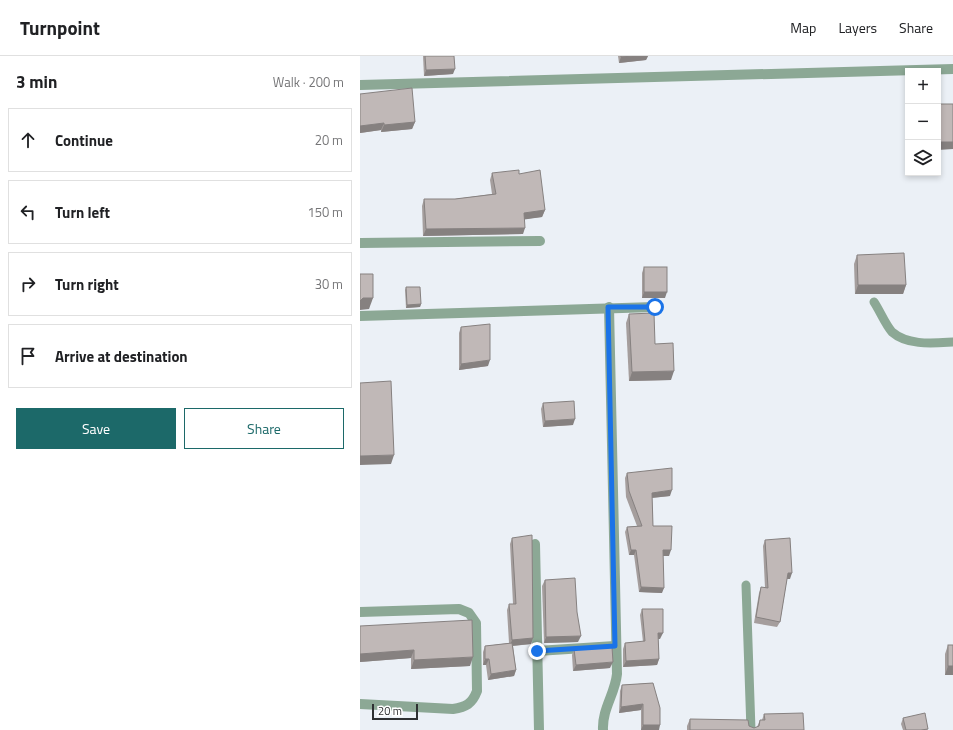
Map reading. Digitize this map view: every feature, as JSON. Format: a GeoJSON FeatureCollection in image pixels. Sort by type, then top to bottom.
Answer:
{"type":"FeatureCollection","features":[{"type":"Feature","properties":{"kind":"street"},"geometry":{"type":"LineString","coordinates":[[360,85],[953,68]]}},
{"type":"Feature","properties":{"kind":"street"},"geometry":{"type":"LineString","coordinates":[[360,243],[540,241]]}},
{"type":"Feature","properties":{"kind":"street"},"geometry":{"type":"LineString","coordinates":[[360,316],[608,307],[655,307]]}},
{"type":"Feature","properties":{"kind":"street"},"geometry":{"type":"LineString","coordinates":[[603,730],[604,714],[616,684],[608,307]]}},
{"type":"Feature","properties":{"kind":"street"},"geometry":{"type":"LineString","coordinates":[[535,544],[539,730]]}},
{"type":"Feature","properties":{"kind":"street"},"geometry":{"type":"LineString","coordinates":[[360,612],[458,608],[470,613],[476,623],[477,691],[473,701],[465,707],[453,709],[360,704]]}},
{"type":"Feature","properties":{"kind":"street"},"geometry":{"type":"LineString","coordinates":[[537,651],[615,646]]}},
{"type":"Feature","properties":{"kind":"lane"},"geometry":{"type":"LineString","coordinates":[[874,302],[892,331],[899,336],[918,343],[953,342]]}},
{"type":"Feature","properties":{"kind":"lane"},"geometry":{"type":"LineString","coordinates":[[746,585],[751,730]]}},
{"type":"Feature","properties":{"kind":"building"},"geometry":{"type":"Polygon","coordinates":[[[425,56],[454,56],[455,69],[426,70],[425,56]]]}},
{"type":"Feature","properties":{"kind":"building"},"geometry":{"type":"Polygon","coordinates":[[[412,88],[415,122],[384,125],[384,123],[360,126],[360,94],[412,88]]]}},
{"type":"Feature","properties":{"kind":"building"},"geometry":{"type":"Polygon","coordinates":[[[941,104],[953,104],[953,142],[941,142],[941,104]]]}},
{"type":"Feature","properties":{"kind":"building"},"geometry":{"type":"Polygon","coordinates":[[[519,170],[519,174],[540,170],[545,210],[524,213],[525,228],[426,229],[424,199],[455,199],[496,194],[492,173],[519,170]]]}},
{"type":"Feature","properties":{"kind":"building"},"geometry":{"type":"Polygon","coordinates":[[[904,253],[906,285],[858,285],[857,255],[904,253]]]}},
{"type":"Feature","properties":{"kind":"building"},"geometry":{"type":"Polygon","coordinates":[[[644,267],[667,267],[667,292],[644,292],[644,267]]]}},
{"type":"Feature","properties":{"kind":"building"},"geometry":{"type":"Polygon","coordinates":[[[360,274],[373,274],[373,298],[363,298],[360,301],[360,274]]]}},
{"type":"Feature","properties":{"kind":"building"},"geometry":{"type":"Polygon","coordinates":[[[406,287],[420,287],[421,304],[407,305],[406,287]]]}},
{"type":"Feature","properties":{"kind":"building"},"geometry":{"type":"Polygon","coordinates":[[[654,313],[655,344],[673,343],[674,371],[632,372],[629,314],[654,313]]]}},
{"type":"Feature","properties":{"kind":"building"},"geometry":{"type":"Polygon","coordinates":[[[490,324],[490,360],[461,364],[461,327],[490,324]]]}},
{"type":"Feature","properties":{"kind":"building"},"geometry":{"type":"Polygon","coordinates":[[[391,381],[394,455],[360,456],[360,383],[391,381]]]}},
{"type":"Feature","properties":{"kind":"building"},"geometry":{"type":"Polygon","coordinates":[[[574,401],[575,419],[545,421],[543,403],[574,401]]]}},
{"type":"Feature","properties":{"kind":"building"},"geometry":{"type":"Polygon","coordinates":[[[672,468],[672,490],[652,493],[653,526],[672,526],[671,550],[663,550],[664,588],[641,587],[636,550],[631,550],[627,527],[642,526],[629,491],[627,473],[672,468]]]}},
{"type":"Feature","properties":{"kind":"building"},"geometry":{"type":"Polygon","coordinates":[[[532,535],[533,638],[512,640],[509,604],[516,604],[512,538],[532,535]]]}},
{"type":"Feature","properties":{"kind":"building"},"geometry":{"type":"Polygon","coordinates":[[[790,538],[792,573],[788,573],[780,622],[756,617],[761,587],[768,588],[765,540],[790,538]]]}},
{"type":"Feature","properties":{"kind":"building"},"geometry":{"type":"Polygon","coordinates":[[[575,578],[577,612],[581,636],[546,637],[545,580],[575,578]]]}},
{"type":"Feature","properties":{"kind":"building"},"geometry":{"type":"Polygon","coordinates":[[[642,609],[663,609],[663,633],[658,633],[659,659],[626,661],[625,643],[645,641],[642,609]]]}},
{"type":"Feature","properties":{"kind":"building"},"geometry":{"type":"Polygon","coordinates":[[[472,620],[473,657],[414,660],[414,650],[360,654],[360,626],[472,620]]]}},
{"type":"Feature","properties":{"kind":"building"},"geometry":{"type":"Polygon","coordinates":[[[512,643],[516,670],[491,674],[489,659],[485,659],[485,646],[512,643]]]}},
{"type":"Feature","properties":{"kind":"building"},"geometry":{"type":"Polygon","coordinates":[[[948,645],[953,645],[953,666],[948,666],[948,645]]]}},
{"type":"Feature","properties":{"kind":"building"},"geometry":{"type":"Polygon","coordinates":[[[612,647],[613,662],[576,665],[574,649],[612,647]]]}},
{"type":"Feature","properties":{"kind":"building"},"geometry":{"type":"Polygon","coordinates":[[[653,683],[660,708],[660,725],[643,725],[643,704],[621,707],[622,685],[653,683]]]}},
{"type":"Feature","properties":{"kind":"building"},"geometry":{"type":"Polygon","coordinates":[[[803,713],[804,730],[690,730],[690,719],[748,720],[749,726],[754,728],[759,726],[760,720],[765,720],[764,714],[803,713]]]}},
{"type":"Feature","properties":{"kind":"building"},"geometry":{"type":"Polygon","coordinates":[[[925,713],[928,729],[906,730],[903,718],[925,713]]]}},
{"type":"Feature","properties":{"kind":"route"},"geometry":{"type":"LineString","coordinates":[[537,651],[615,646],[608,307],[655,307]]}}]}
